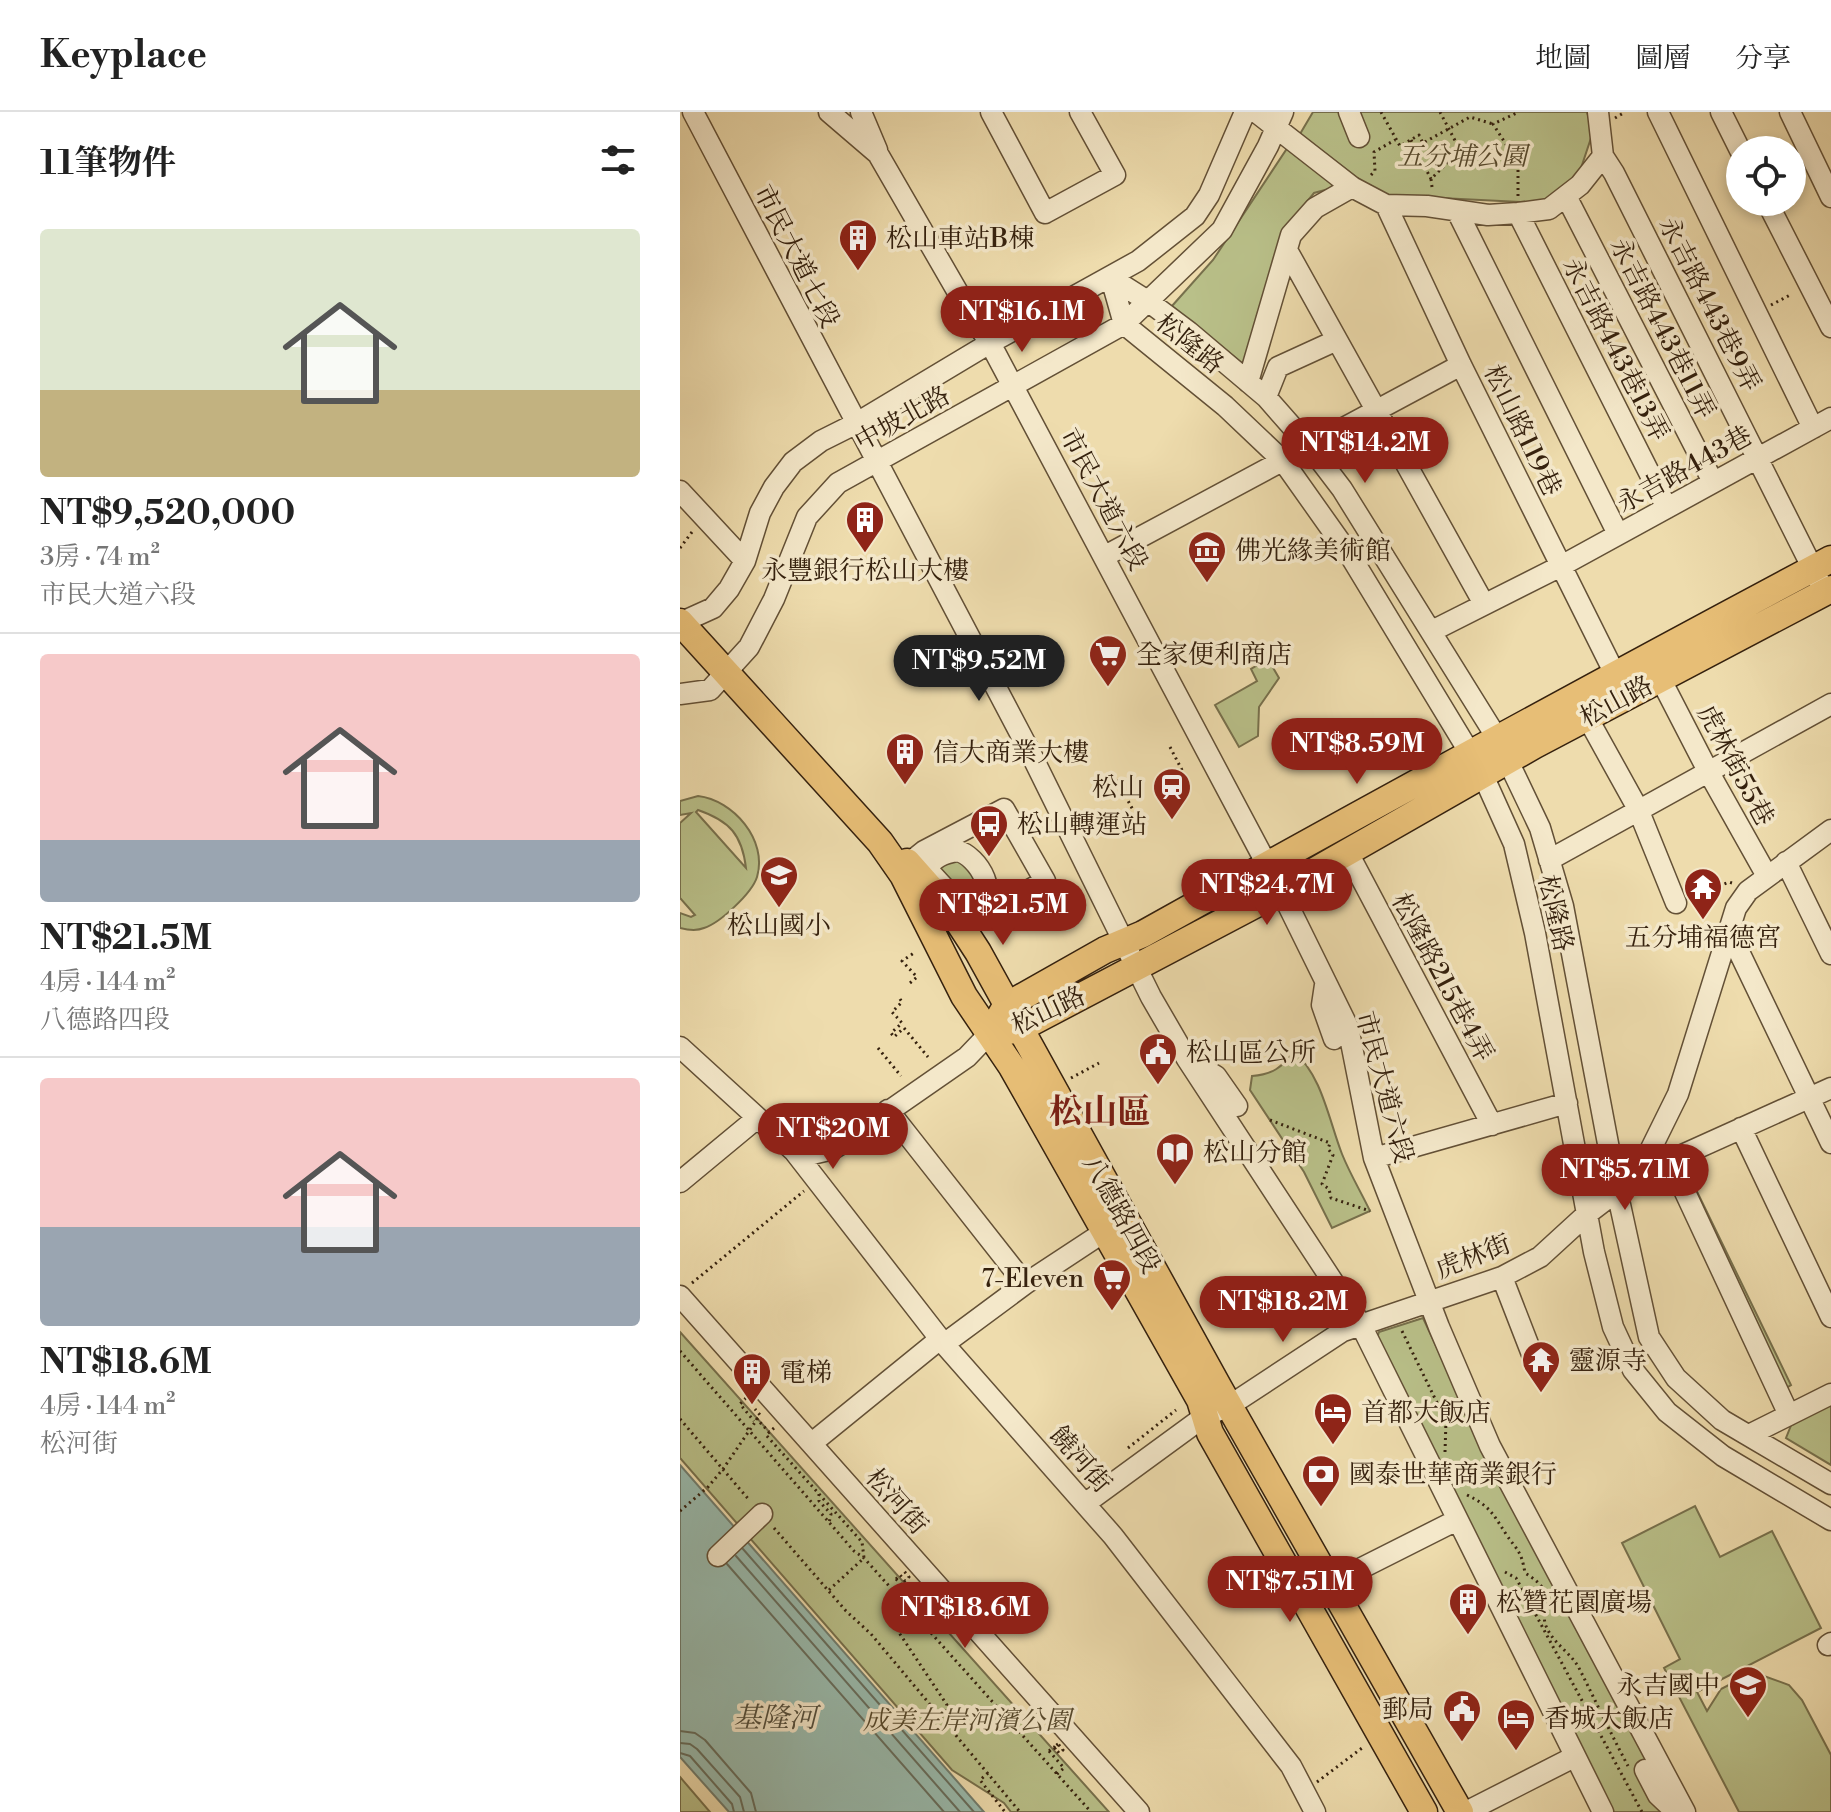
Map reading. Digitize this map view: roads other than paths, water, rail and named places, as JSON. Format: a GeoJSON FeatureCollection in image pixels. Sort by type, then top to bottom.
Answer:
{"type":"FeatureCollection","features":[{"type":"Feature","properties":{"kind":"main road","name":"松山路"},"geometry":{"type":"LineString","coordinates":[[989,1034],[1006,1006],[1124,941],[1267,865],[1503,750],[1616,676],[1825,577]]}},
{"type":"Feature","properties":{"kind":"main road","name":"松山路"},"geometry":{"type":"LineString","coordinates":[[1503,750],[1587,717],[1660,678],[1825,577]]}},
{"type":"Feature","properties":{"kind":"main road","name":"八德路四段"},"geometry":{"type":"LineString","coordinates":[[680,623],[906,869],[960,913],[1006,1006],[1229,1406],[1463,1812]]}},
{"type":"Feature","properties":{"kind":"main road","name":"松山路"},"geometry":{"type":"LineString","coordinates":[[989,1034],[1019,1029],[1281,891],[1348,853],[1477,764]]}},
{"type":"Feature","properties":{"kind":"main road","name":"八德路四段"},"geometry":{"type":"LineString","coordinates":[[906,869],[964,996],[1012,1067],[1200,1400],[1210,1433],[1424,1812]]}},
{"type":"Feature","properties":{"kind":"street","name":"市民大道七段"},"geometry":{"type":"LineString","coordinates":[[693,112],[855,424]]}},
{"type":"Feature","properties":{"kind":"street"},"geometry":{"type":"LineString","coordinates":[[829,112],[878,154]]}},
{"type":"Feature","properties":{"kind":"street"},"geometry":{"type":"LineString","coordinates":[[861,112],[878,154],[990,343]]}},
{"type":"Feature","properties":{"kind":"street"},"geometry":{"type":"LineString","coordinates":[[991,112],[1045,213],[1115,175],[1080,112]]}},
{"type":"Feature","properties":{"kind":"street","name":"中坡北路"},"geometry":{"type":"LineString","coordinates":[[680,623],[713,608],[729,589],[745,561],[760,513],[793,462],[821,441],[1148,255],[1195,216],[1209,195],[1245,112]]}},
{"type":"Feature","properties":{"kind":"street"},"geometry":{"type":"LineString","coordinates":[[1256,112],[1280,119],[1352,187],[1386,205],[1427,206],[1488,215],[1549,209],[1609,164],[1598,112]]}},
{"type":"Feature","properties":{"kind":"street"},"geometry":{"type":"LineString","coordinates":[[1349,112],[1359,137]]}},
{"type":"Feature","properties":{"kind":"street"},"geometry":{"type":"LineString","coordinates":[[1658,112],[1756,313],[1822,423]]}},
{"type":"Feature","properties":{"kind":"street"},"geometry":{"type":"LineString","coordinates":[[1721,112],[1733,136]]}},
{"type":"Feature","properties":{"kind":"street"},"geometry":{"type":"LineString","coordinates":[[1790,112],[1831,197]]}},
{"type":"Feature","properties":{"kind":"street","name":"中坡北路"},"geometry":{"type":"LineString","coordinates":[[680,694],[710,690],[749,647],[768,611],[807,517],[838,483],[1124,324],[1222,230],[1280,119]]}},
{"type":"Feature","properties":{"kind":"street","name":"永吉路443巷9弄"},"geometry":{"type":"LineString","coordinates":[[1609,164],[1758,458],[1825,577]]}},
{"type":"Feature","properties":{"kind":"street"},"geometry":{"type":"LineString","coordinates":[[1248,382],[1291,235],[1315,208],[1352,187]]}},
{"type":"Feature","properties":{"kind":"street","name":"永吉路443巷11弄"},"geometry":{"type":"LineString","coordinates":[[1566,196],[1713,482]]}},
{"type":"Feature","properties":{"kind":"street","name":"松山路119巷"},"geometry":{"type":"LineString","coordinates":[[1386,205],[1461,365],[1616,676]]}},
{"type":"Feature","properties":{"kind":"street"},"geometry":{"type":"LineString","coordinates":[[1457,211],[1618,534]]}},
{"type":"Feature","properties":{"kind":"street","name":"永吉路443巷13弄"},"geometry":{"type":"LineString","coordinates":[[1518,213],[1667,508]]}},
{"type":"Feature","properties":{"kind":"street"},"geometry":{"type":"LineString","coordinates":[[1774,216],[1831,327]]}},
{"type":"Feature","properties":{"kind":"street"},"geometry":{"type":"LineString","coordinates":[[1287,250],[1484,604]]}},
{"type":"Feature","properties":{"kind":"street","name":"松隆路"},"geometry":{"type":"LineString","coordinates":[[1111,278],[1149,302],[1266,397],[1342,489],[1432,631],[1503,750],[1540,828],[1563,906],[1617,1191],[1649,1337],[1676,1378],[1722,1420],[1831,1484]]}},
{"type":"Feature","properties":{"kind":"street","name":"松隆路"},"geometry":{"type":"LineString","coordinates":[[1111,278],[1124,324],[1225,406],[1283,461],[1351,557],[1477,764],[1514,844],[1535,933],[1587,1214],[1613,1327],[1633,1370],[1667,1412],[1723,1456],[1831,1520]]}},
{"type":"Feature","properties":{"kind":"street"},"geometry":{"type":"LineString","coordinates":[[1266,397],[1278,367],[1337,340]]}},
{"type":"Feature","properties":{"kind":"street","name":"市民大道六段"},"geometry":{"type":"LineString","coordinates":[[990,343],[1281,891],[1348,1027],[1374,1158],[1439,1327],[1490,1446],[1685,1812]]}},
{"type":"Feature","properties":{"kind":"street"},"geometry":{"type":"LineString","coordinates":[[1105,556],[1461,365]]}},
{"type":"Feature","properties":{"kind":"street","name":"永吉路443巷"},"geometry":{"type":"LineString","coordinates":[[1432,631],[1561,566],[1822,423]]}},
{"type":"Feature","properties":{"kind":"street"},"geometry":{"type":"LineString","coordinates":[[855,424],[1031,754],[1136,967],[1187,1059],[1360,1323],[1603,1812]]}},
{"type":"Feature","properties":{"kind":"street"},"geometry":{"type":"LineString","coordinates":[[680,491],[745,561]]}},
{"type":"Feature","properties":{"kind":"street","name":"虎林街55巷"},"geometry":{"type":"LineString","coordinates":[[1660,678],[1767,876]]}},
{"type":"Feature","properties":{"kind":"street"},"geometry":{"type":"LineString","coordinates":[[1549,860],[1831,704]]}},
{"type":"Feature","properties":{"kind":"street"},"geometry":{"type":"LineString","coordinates":[[1587,717],[1638,809],[1676,903]]}},
{"type":"Feature","properties":{"kind":"street"},"geometry":{"type":"LineString","coordinates":[[906,869],[924,851],[1004,809],[1045,881],[975,921],[960,913]]}},
{"type":"Feature","properties":{"kind":"street","name":"虎林街"},"geometry":{"type":"LineString","coordinates":[[1086,1503],[1205,1416],[1229,1406],[1343,1331],[1502,1277],[1540,1257],[1587,1214],[1638,1175],[1678,1094],[1736,908],[1748,891],[1831,830]]}},
{"type":"Feature","properties":{"kind":"street","name":"松隆路215巷4弄"},"geometry":{"type":"LineString","coordinates":[[1348,853],[1492,1125]]}},
{"type":"Feature","properties":{"kind":"street"},"geometry":{"type":"LineString","coordinates":[[1786,862],[1831,954]]}},
{"type":"Feature","properties":{"kind":"street"},"geometry":{"type":"LineString","coordinates":[[1729,931],[1831,1143]]}},
{"type":"Feature","properties":{"kind":"street"},"geometry":{"type":"LineString","coordinates":[[1326,982],[1322,1005],[1334,1039]]}},
{"type":"Feature","properties":{"kind":"street"},"geometry":{"type":"LineString","coordinates":[[680,1047],[794,1151],[812,1154],[833,1149],[967,1057],[989,1034]]}},
{"type":"Feature","properties":{"kind":"street"},"geometry":{"type":"LineString","coordinates":[[1187,1059],[1216,1076],[1237,1106]]}},
{"type":"Feature","properties":{"kind":"street"},"geometry":{"type":"LineString","coordinates":[[1638,1175],[1831,1088]]}},
{"type":"Feature","properties":{"kind":"street"},"geometry":{"type":"LineString","coordinates":[[1374,1158],[1567,1103]]}},
{"type":"Feature","properties":{"kind":"street"},"geometry":{"type":"LineString","coordinates":[[888,1110],[1025,1284]]}},
{"type":"Feature","properties":{"kind":"street"},"geometry":{"type":"LineString","coordinates":[[680,1182],[756,1119]]}},
{"type":"Feature","properties":{"kind":"street"},"geometry":{"type":"LineString","coordinates":[[1741,1128],[1831,1317]]}},
{"type":"Feature","properties":{"kind":"street","name":"饒河街"},"geometry":{"type":"LineString","coordinates":[[794,1151],[942,1341],[1086,1503],[1291,1766],[1315,1812]]}},
{"type":"Feature","properties":{"kind":"street"},"geometry":{"type":"LineString","coordinates":[[1670,1160],[1789,1415]]}},
{"type":"Feature","properties":{"kind":"street"},"geometry":{"type":"LineString","coordinates":[[812,1443],[942,1341],[1104,1232]]}},
{"type":"Feature","properties":{"kind":"street"},"geometry":{"type":"LineString","coordinates":[[1502,1277],[1535,1362]]}},
{"type":"Feature","properties":{"kind":"street","name":"松河街"},"geometry":{"type":"LineString","coordinates":[[685,1290],[812,1443],[1139,1812]]}},
{"type":"Feature","properties":{"kind":"street"},"geometry":{"type":"LineString","coordinates":[[1749,1435],[1831,1394]]}},
{"type":"Feature","properties":{"kind":"street"},"geometry":{"type":"LineString","coordinates":[[718,1556],[762,1514]]}},
{"type":"Feature","properties":{"kind":"street"},"geometry":{"type":"LineString","coordinates":[[1330,1584],[1457,1520]]}},
{"type":"Feature","properties":{"kind":"street"},"geometry":{"type":"LineString","coordinates":[[1463,1812],[1574,1757]]}},
{"type":"Feature","properties":{"kind":"street"},"geometry":{"type":"LineString","coordinates":[[1637,1769],[1676,1812]]}},
{"type":"Feature","properties":{"kind":"water","name":"基隆河"},"geometry":{"type":"Polygon","coordinates":[[[680,1465],[984,1812],[729,1812],[680,1757],[680,1465]]]}},
{"type":"Feature","properties":{"kind":"place","name":"松山車站B棟"},"geometry":{"type":"Point","coordinates":[858,272]}},
{"type":"Feature","properties":{"kind":"place","name":"永豐銀行松山大樓"},"geometry":{"type":"Point","coordinates":[865,554]}},
{"type":"Feature","properties":{"kind":"place","name":"佛光緣美術館"},"geometry":{"type":"Point","coordinates":[1207,584]}},
{"type":"Feature","properties":{"kind":"place","name":"全家便利商店"},"geometry":{"type":"Point","coordinates":[1108,688]}},
{"type":"Feature","properties":{"kind":"place","name":"信大商業大樓"},"geometry":{"type":"Point","coordinates":[905,786]}},
{"type":"Feature","properties":{"kind":"place","name":"松山"},"geometry":{"type":"Point","coordinates":[1172,821]}},
{"type":"Feature","properties":{"kind":"place","name":"松山轉運站"},"geometry":{"type":"Point","coordinates":[989,858]}},
{"type":"Feature","properties":{"kind":"place","name":"松山國小"},"geometry":{"type":"Point","coordinates":[779,909]}},
{"type":"Feature","properties":{"kind":"place","name":"五分埔福德宮"},"geometry":{"type":"Point","coordinates":[1703,921]}},
{"type":"Feature","properties":{"kind":"place","name":"松山區公所"},"geometry":{"type":"Point","coordinates":[1158,1086]}},
{"type":"Feature","properties":{"kind":"place","name":"松山分館"},"geometry":{"type":"Point","coordinates":[1175,1186]}},
{"type":"Feature","properties":{"kind":"place","name":"7-Eleven"},"geometry":{"type":"Point","coordinates":[1112,1312]}},
{"type":"Feature","properties":{"kind":"place","name":"靈源寺"},"geometry":{"type":"Point","coordinates":[1541,1394]}},
{"type":"Feature","properties":{"kind":"place","name":"電梯"},"geometry":{"type":"Point","coordinates":[752,1406]}},
{"type":"Feature","properties":{"kind":"place","name":"首都大飯店"},"geometry":{"type":"Point","coordinates":[1333,1446]}},
{"type":"Feature","properties":{"kind":"place","name":"國泰世華商業銀行"},"geometry":{"type":"Point","coordinates":[1321,1508]}},
{"type":"Feature","properties":{"kind":"place","name":"松贊花園廣場"},"geometry":{"type":"Point","coordinates":[1468,1636]}},
{"type":"Feature","properties":{"kind":"place","name":"永吉國中"},"geometry":{"type":"Point","coordinates":[1748,1719]}},
{"type":"Feature","properties":{"kind":"place","name":"郵局"},"geometry":{"type":"Point","coordinates":[1462,1743]}},
{"type":"Feature","properties":{"kind":"place","name":"香城大飯店"},"geometry":{"type":"Point","coordinates":[1516,1752]}},
{"type":"Feature","properties":{"kind":"district","name":"松山區"},"geometry":{"type":"Point","coordinates":[1100,1111]}},
{"type":"Feature","properties":{"kind":"park label","name":"五分埔公園"},"geometry":{"type":"Point","coordinates":[1462,156]}},
{"type":"Feature","properties":{"kind":"park label","name":"成美左岸河濱公園"},"geometry":{"type":"Point","coordinates":[967,1720]}}]}
